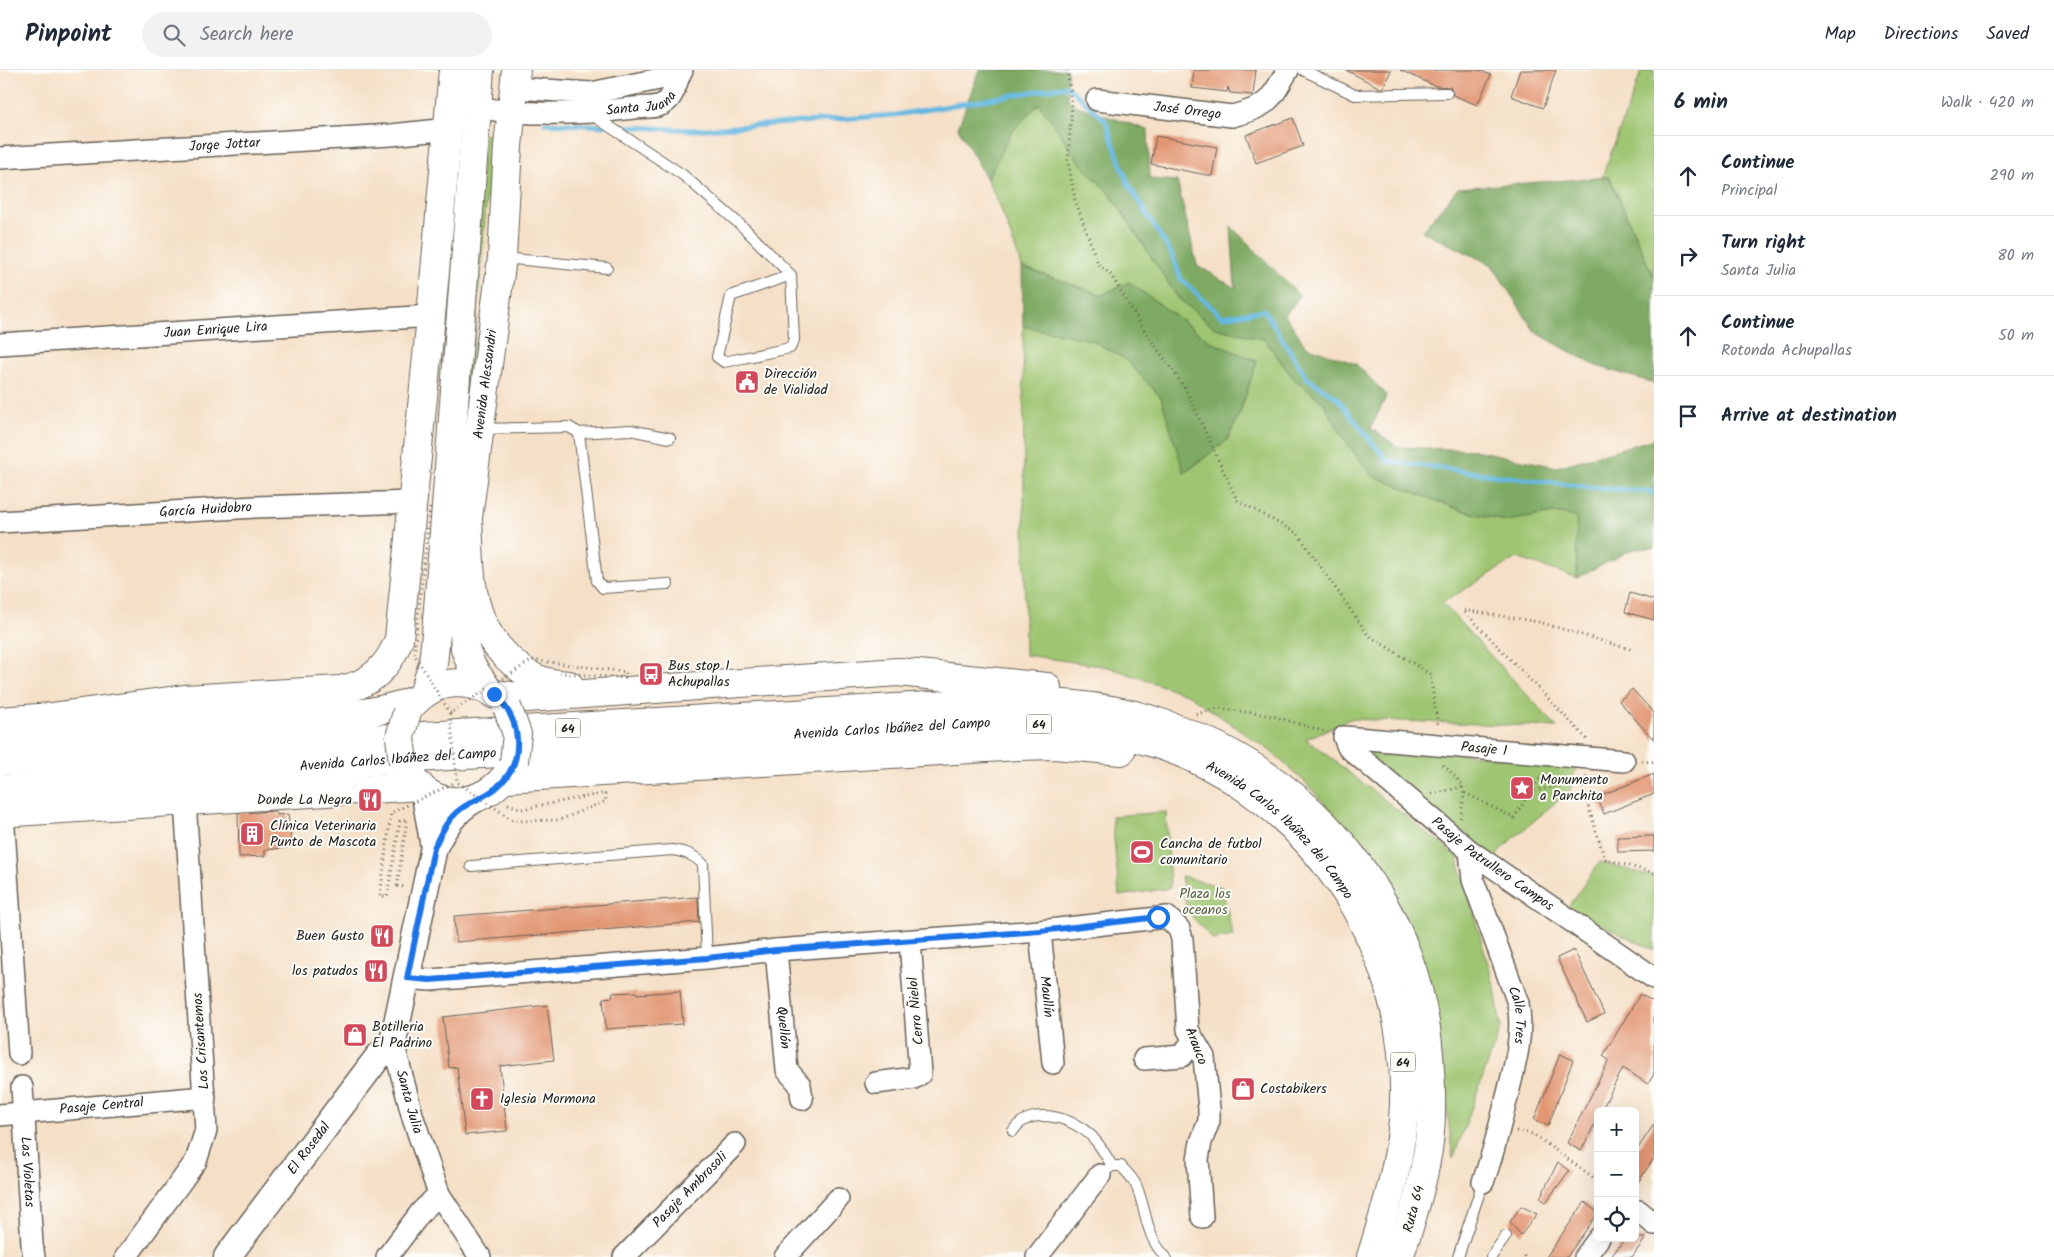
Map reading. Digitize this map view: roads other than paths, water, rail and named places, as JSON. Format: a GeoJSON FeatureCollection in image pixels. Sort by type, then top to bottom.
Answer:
{"type":"FeatureCollection","features":[{"type":"Feature","properties":{"kind":"main road"},"geometry":{"type":"LineString","coordinates":[[480,70],[433,664],[400,737],[403,763],[410,776],[422,788],[445,800],[460,801],[466,790],[496,788],[510,770],[517,734],[496,697]]}},
{"type":"Feature","properties":{"kind":"main road"},"geometry":{"type":"LineString","coordinates":[[0,721],[51,717],[184,699],[340,690],[364,683],[383,668],[390,659],[399,639],[421,505],[431,316],[449,129],[452,77]]}},
{"type":"Feature","properties":{"kind":"main road","name":"Avenida Alessandri"},"geometry":{"type":"LineString","coordinates":[[496,697],[472,666],[465,649],[462,628],[462,597],[468,518],[502,258],[514,90]]}},
{"type":"Feature","properties":{"kind":"main road"},"geometry":{"type":"LineString","coordinates":[[468,518],[473,597],[482,624],[502,652],[519,669],[546,683],[623,690]]}},
{"type":"Feature","properties":{"kind":"main road"},"geometry":{"type":"LineString","coordinates":[[0,744],[183,725],[354,714],[388,709],[416,702],[438,686],[455,682],[473,684],[496,697],[527,698],[898,672],[1043,686],[1084,697],[1134,715]]}},
{"type":"Feature","properties":{"kind":"main road","name":"Avenida Carlos Ibáñez del Campo"},"geometry":{"type":"LineString","coordinates":[[0,761],[996,702],[1051,702],[1134,715],[1162,723],[1224,751],[1294,796],[1350,852],[1383,901],[1409,958],[1425,1018],[1431,1089],[1426,1160]]}},
{"type":"Feature","properties":{"kind":"main road","name":"Avenida Carlos Ibáñez del Campo"},"geometry":{"type":"LineString","coordinates":[[1,805],[416,758],[988,723],[1051,724],[1095,728],[1158,744],[1213,769],[1262,800],[1297,830],[1337,877],[1360,914],[1381,959],[1400,1033],[1404,1101],[1395,1169],[1371,1257]]}},
{"type":"Feature","properties":{"kind":"main road"},"geometry":{"type":"LineString","coordinates":[[510,770],[1055,745],[1128,751],[1213,769]]}},
{"type":"Feature","properties":{"kind":"main road","name":"Avenida Carlos Ibáñez del Campo"},"geometry":{"type":"LineString","coordinates":[[1,805],[185,801],[422,788]]}},
{"type":"Feature","properties":{"kind":"main road","name":"Ruta 64"},"geometry":{"type":"LineString","coordinates":[[1400,1257],[1426,1160]]}},
{"type":"Feature","properties":{"kind":"street","name":"José Orrego"},"geometry":{"type":"LineString","coordinates":[[1097,100],[1232,116],[1267,104],[1288,70]]}},
{"type":"Feature","properties":{"kind":"street","name":"Santa Juana"},"geometry":{"type":"LineString","coordinates":[[514,90],[591,93],[680,72]]}},
{"type":"Feature","properties":{"kind":"street","name":"Santa Juana"},"geometry":{"type":"LineString","coordinates":[[514,90],[590,113],[661,105],[671,97],[680,72]]}},
{"type":"Feature","properties":{"kind":"street"},"geometry":{"type":"LineString","coordinates":[[452,77],[463,101],[476,106],[514,90]]}},
{"type":"Feature","properties":{"kind":"street","name":"Jorge Jottar"},"geometry":{"type":"LineString","coordinates":[[0,158],[391,135],[449,129]]}},
{"type":"Feature","properties":{"kind":"street","name":"Juan Enrique Lira"},"geometry":{"type":"LineString","coordinates":[[0,344],[431,316]]}},
{"type":"Feature","properties":{"kind":"street","name":"García Huidobro"},"geometry":{"type":"LineString","coordinates":[[0,522],[255,507],[421,505]]}},
{"type":"Feature","properties":{"kind":"street","name":"Pasaje 1"},"geometry":{"type":"LineString","coordinates":[[1344,737],[1442,755],[1615,760]]}},
{"type":"Feature","properties":{"kind":"street","name":"Pasaje Patrullero Campos"},"geometry":{"type":"LineString","coordinates":[[1344,737],[1348,747],[1470,852],[1654,978]]}},
{"type":"Feature","properties":{"kind":"street","name":"Santa Julia"},"geometry":{"type":"LineString","coordinates":[[422,788],[434,848]]}},
{"type":"Feature","properties":{"kind":"street","name":"Santa Julia"},"geometry":{"type":"LineString","coordinates":[[466,790],[465,805],[448,822],[434,848],[393,1042],[413,1118],[439,1194],[480,1257]]}},
{"type":"Feature","properties":{"kind":"street","name":"Los Crisantemos"},"geometry":{"type":"LineString","coordinates":[[126,1257],[189,1171],[201,1150],[206,1130],[185,801]]}},
{"type":"Feature","properties":{"kind":"street"},"geometry":{"type":"LineString","coordinates":[[1,805],[18,1054]]}},
{"type":"Feature","properties":{"kind":"street","name":"Calle Tres"},"geometry":{"type":"LineString","coordinates":[[1470,852],[1472,880],[1518,1003],[1522,1022],[1520,1043],[1495,1150],[1483,1182]]}},
{"type":"Feature","properties":{"kind":"street","name":"Arauco"},"geometry":{"type":"LineString","coordinates":[[1040,931],[1158,917],[1167,917],[1174,922],[1180,934],[1186,1018],[1194,1041],[1204,1057],[1209,1109],[1209,1121],[1201,1142],[1198,1159],[1202,1217]]}},
{"type":"Feature","properties":{"kind":"street"},"geometry":{"type":"LineString","coordinates":[[407,978],[430,980],[707,958],[776,950],[1040,931]]}},
{"type":"Feature","properties":{"kind":"street","name":"Maullín"},"geometry":{"type":"LineString","coordinates":[[1040,931],[1053,1063]]}},
{"type":"Feature","properties":{"kind":"street","name":"Cerro Ñielol"},"geometry":{"type":"LineString","coordinates":[[876,1083],[914,1078],[920,1074],[921,1064],[910,941]]}},
{"type":"Feature","properties":{"kind":"street","name":"Quellón"},"geometry":{"type":"LineString","coordinates":[[776,950],[787,1070],[800,1085],[802,1099]]}},
{"type":"Feature","properties":{"kind":"street"},"geometry":{"type":"LineString","coordinates":[[1144,1060],[1182,1056],[1194,1041]]}},
{"type":"Feature","properties":{"kind":"street","name":"El Rosedal"},"geometry":{"type":"LineString","coordinates":[[227,1257],[378,1057],[393,1042]]}},
{"type":"Feature","properties":{"kind":"street","name":"Las Violetas"},"geometry":{"type":"LineString","coordinates":[[22,1087],[34,1257]]}},
{"type":"Feature","properties":{"kind":"street","name":"Pasaje Central"},"geometry":{"type":"LineString","coordinates":[[0,1115],[205,1097]]}},
{"type":"Feature","properties":{"kind":"street","name":"Pasaje Ambrosoli"},"geometry":{"type":"LineString","coordinates":[[624,1257],[735,1144]]}},
{"type":"Feature","properties":{"kind":"street"},"geometry":{"type":"LineString","coordinates":[[1037,1257],[1106,1170]]}},
{"type":"Feature","properties":{"kind":"street"},"geometry":{"type":"LineString","coordinates":[[387,1257],[421,1212],[439,1194]]}},
{"type":"Feature","properties":{"kind":"street"},"geometry":{"type":"LineString","coordinates":[[785,1257],[838,1199]]}},
{"type":"Feature","properties":{"kind":"street"},"geometry":{"type":"LineString","coordinates":[[1585,1257],[1596,1242]]}},
{"type":"Feature","properties":{"kind":"lane"},"geometry":{"type":"LineString","coordinates":[[1303,70],[1355,95],[1447,93]]}},
{"type":"Feature","properties":{"kind":"lane"},"geometry":{"type":"LineString","coordinates":[[572,92],[590,113],[683,175],[744,228],[791,275],[794,340],[790,348],[724,362],[717,357],[731,296],[791,275]]}},
{"type":"Feature","properties":{"kind":"lane"},"geometry":{"type":"LineString","coordinates":[[502,258],[607,268]]}},
{"type":"Feature","properties":{"kind":"lane"},"geometry":{"type":"LineString","coordinates":[[481,429],[569,427],[579,432],[630,430],[670,438]]}},
{"type":"Feature","properties":{"kind":"lane"},"geometry":{"type":"LineString","coordinates":[[579,432],[596,581],[603,588],[668,584]]}},
{"type":"Feature","properties":{"kind":"lane"},"geometry":{"type":"LineString","coordinates":[[471,866],[672,850],[696,856],[703,864],[707,958]]}},
{"type":"Feature","properties":{"kind":"lane"},"geometry":{"type":"LineString","coordinates":[[1013,1131],[1017,1125],[1028,1118],[1060,1117],[1094,1138],[1106,1170],[1122,1166],[1136,1183],[1150,1235],[1166,1257]]}},
{"type":"Feature","properties":{"kind":"lane"},"geometry":{"type":"LineString","coordinates":[[1458,1257],[1483,1182]]}},
{"type":"Feature","properties":{"kind":"lane"},"geometry":{"type":"LineString","coordinates":[[1491,1257],[1506,1236]]}},
{"type":"Feature","properties":{"kind":"waterway"},"geometry":{"type":"LineString","coordinates":[[613,126],[693,130],[895,115],[1067,86],[1105,120],[1128,184],[1172,255],[1181,279],[1222,317],[1264,310],[1307,378],[1337,398],[1387,461],[1584,487],[1654,492]]}},
{"type":"Feature","properties":{"kind":"waterway"},"geometry":{"type":"LineString","coordinates":[[545,123],[604,126]]}},
{"type":"Feature","properties":{"kind":"place","name":"Dirección de Vialidad"},"geometry":{"type":"Point","coordinates":[747,382]}},
{"type":"Feature","properties":{"kind":"place","name":"Bus stop 1 Achupallas"},"geometry":{"type":"Point","coordinates":[651,674]}},
{"type":"Feature","properties":{"kind":"place","name":"Monumento a Panchita"},"geometry":{"type":"Point","coordinates":[1522,788]}},
{"type":"Feature","properties":{"kind":"place","name":"Donde La Negra"},"geometry":{"type":"Point","coordinates":[370,800]}},
{"type":"Feature","properties":{"kind":"place","name":"Clínica Veterinaria Punto de Mascota"},"geometry":{"type":"Point","coordinates":[252,834]}},
{"type":"Feature","properties":{"kind":"place","name":"Cancha de futbol comunitario"},"geometry":{"type":"Point","coordinates":[1142,852]}},
{"type":"Feature","properties":{"kind":"place","name":"Buen Gusto"},"geometry":{"type":"Point","coordinates":[382,936]}},
{"type":"Feature","properties":{"kind":"place","name":"los patudos"},"geometry":{"type":"Point","coordinates":[376,971]}},
{"type":"Feature","properties":{"kind":"place","name":"Botilleria El Padrino"},"geometry":{"type":"Point","coordinates":[355,1035]}},
{"type":"Feature","properties":{"kind":"place","name":"Costabikers"},"geometry":{"type":"Point","coordinates":[1243,1089]}},
{"type":"Feature","properties":{"kind":"place","name":"Iglesia Mormona"},"geometry":{"type":"Point","coordinates":[482,1099]}},
{"type":"Feature","properties":{"kind":"park label","name":"Plaza los oceanos"},"geometry":{"type":"Point","coordinates":[1205,902]}}]}
